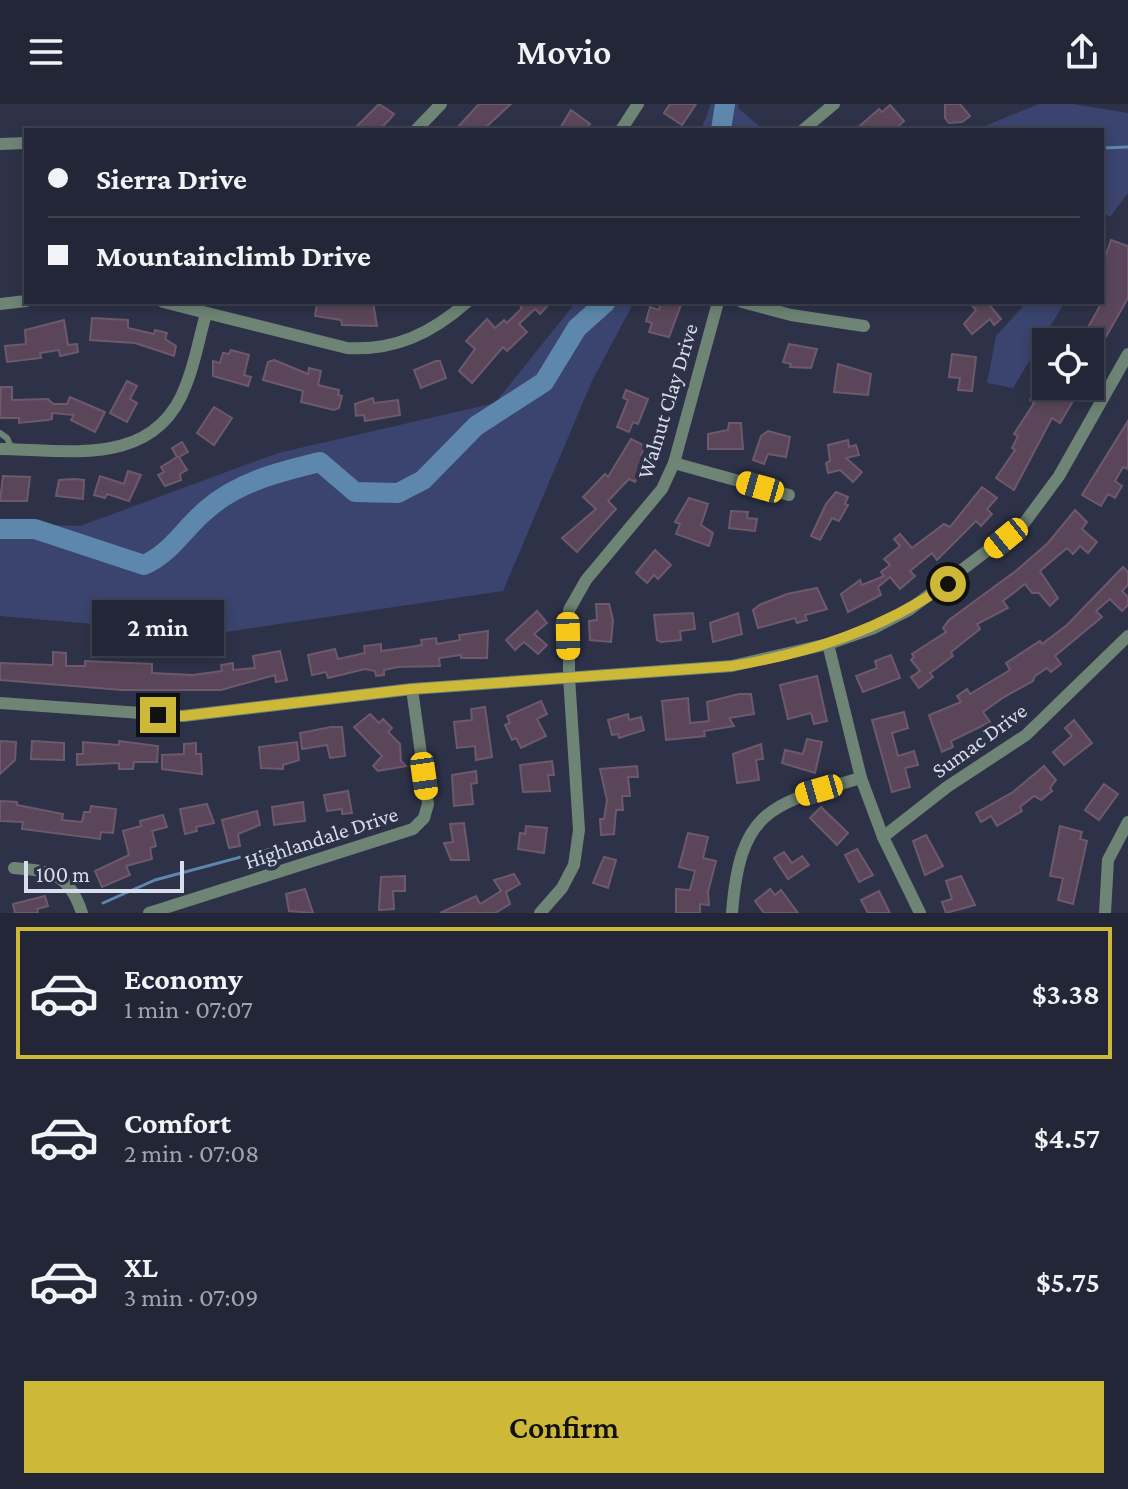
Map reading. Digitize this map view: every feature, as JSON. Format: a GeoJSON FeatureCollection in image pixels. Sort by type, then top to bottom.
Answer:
{"type":"FeatureCollection","features":[{"type":"Feature","properties":{"kind":"street"},"geometry":{"type":"LineString","coordinates":[[418,128],[441,104]]}},
{"type":"Feature","properties":{"kind":"street"},"geometry":{"type":"LineString","coordinates":[[622,128],[638,104]]}},
{"type":"Feature","properties":{"kind":"street"},"geometry":{"type":"LineString","coordinates":[[805,128],[834,104]]}},
{"type":"Feature","properties":{"kind":"street"},"geometry":{"type":"LineString","coordinates":[[0,144],[24,143]]}},
{"type":"Feature","properties":{"kind":"street"},"geometry":{"type":"LineString","coordinates":[[0,304],[24,301]]}},
{"type":"Feature","properties":{"kind":"street"},"geometry":{"type":"LineString","coordinates":[[170,304],[347,348],[372,350],[421,336],[464,304]]}},
{"type":"Feature","properties":{"kind":"street","name":"Walnut Clay Drive"},"geometry":{"type":"LineString","coordinates":[[540,913],[562,888],[574,865],[579,830],[569,677],[569,610],[575,595],[650,507],[674,463],[717,304]]}},
{"type":"Feature","properties":{"kind":"street"},"geometry":{"type":"LineString","coordinates":[[750,304],[791,315],[864,326]]}},
{"type":"Feature","properties":{"kind":"street"},"geometry":{"type":"LineString","coordinates":[[6,449],[98,451],[126,446],[150,435],[164,422],[186,387],[206,314]]}},
{"type":"Feature","properties":{"kind":"street"},"geometry":{"type":"LineString","coordinates":[[0,703],[183,716],[412,689],[732,666],[828,644],[874,628],[909,610],[1025,522],[1059,476],[1128,354]]}},
{"type":"Feature","properties":{"kind":"street"},"geometry":{"type":"LineString","coordinates":[[674,463],[789,495]]}},
{"type":"Feature","properties":{"kind":"street","name":"Sumac Drive"},"geometry":{"type":"LineString","coordinates":[[883,837],[947,787],[1026,735],[1128,636]]}},
{"type":"Feature","properties":{"kind":"street"},"geometry":{"type":"LineString","coordinates":[[828,644],[861,778],[883,837],[920,913]]}},
{"type":"Feature","properties":{"kind":"street","name":"Highlandale Drive"},"geometry":{"type":"LineString","coordinates":[[149,913],[413,829],[424,818],[428,804],[412,689]]}},
{"type":"Feature","properties":{"kind":"street"},"geometry":{"type":"LineString","coordinates":[[732,913],[736,869],[743,844],[759,822],[774,807],[797,796],[861,778]]}},
{"type":"Feature","properties":{"kind":"street"},"geometry":{"type":"LineString","coordinates":[[1105,913],[1108,860],[1128,822]]}},
{"type":"Feature","properties":{"kind":"street"},"geometry":{"type":"LineString","coordinates":[[14,868],[57,875],[72,889],[82,913]]}},
{"type":"Feature","properties":{"kind":"lane"},"geometry":{"type":"LineString","coordinates":[[0,433],[6,449]]}},
{"type":"Feature","properties":{"kind":"shaded area"},"geometry":{"type":"Polygon","coordinates":[[[711,104],[739,104],[738,108],[762,128],[702,128],[711,104]]]}},
{"type":"Feature","properties":{"kind":"shaded area"},"geometry":{"type":"Polygon","coordinates":[[[1039,104],[1073,104],[1128,113],[1128,193],[1110,217],[1104,213],[1104,128],[980,128],[1039,104]]]}},
{"type":"Feature","properties":{"kind":"shaded area"},"geometry":{"type":"Polygon","coordinates":[[[574,304],[633,304],[592,381],[503,591],[212,634],[0,616],[0,523],[80,526],[278,453],[495,403],[574,304]]]}},
{"type":"Feature","properties":{"kind":"shaded area"},"geometry":{"type":"Polygon","coordinates":[[[1025,304],[1064,304],[1049,328],[1032,328],[1032,357],[1013,388],[987,383],[996,336],[1025,304]]]}},
{"type":"Feature","properties":{"kind":"building"},"geometry":{"type":"Polygon","coordinates":[[[379,104],[394,114],[381,128],[355,128],[379,104]]]}},
{"type":"Feature","properties":{"kind":"building"},"geometry":{"type":"Polygon","coordinates":[[[479,104],[511,104],[487,128],[457,128],[479,104]]]}},
{"type":"Feature","properties":{"kind":"building"},"geometry":{"type":"Polygon","coordinates":[[[670,104],[696,104],[682,125],[664,113],[670,104]]]}},
{"type":"Feature","properties":{"kind":"building"},"geometry":{"type":"Polygon","coordinates":[[[945,104],[960,104],[970,116],[962,122],[949,123],[945,118],[945,104]]]}},
{"type":"Feature","properties":{"kind":"building"},"geometry":{"type":"Polygon","coordinates":[[[890,105],[904,121],[896,128],[857,128],[879,109],[882,112],[890,105]]]}},
{"type":"Feature","properties":{"kind":"building"},"geometry":{"type":"Polygon","coordinates":[[[571,110],[590,124],[587,128],[560,128],[571,110]]]}},
{"type":"Feature","properties":{"kind":"building"},"geometry":{"type":"Polygon","coordinates":[[[1111,240],[1128,246],[1128,298],[1104,340],[1104,328],[1088,328],[1101,304],[1104,304],[1104,260],[1111,240]]]}},
{"type":"Feature","properties":{"kind":"building"},"geometry":{"type":"Polygon","coordinates":[[[317,304],[373,304],[377,326],[342,325],[341,320],[315,316],[317,304]]]}},
{"type":"Feature","properties":{"kind":"building"},"geometry":{"type":"Polygon","coordinates":[[[519,304],[549,304],[540,314],[535,309],[519,324],[527,332],[507,351],[503,347],[472,383],[459,371],[475,349],[466,341],[487,319],[495,328],[504,320],[507,323],[522,308],[519,304]]]}},
{"type":"Feature","properties":{"kind":"building"},"geometry":{"type":"Polygon","coordinates":[[[660,304],[681,304],[669,337],[649,332],[652,323],[646,321],[650,307],[659,310],[660,304]]]}},
{"type":"Feature","properties":{"kind":"building"},"geometry":{"type":"Polygon","coordinates":[[[971,304],[989,304],[1001,319],[994,325],[990,319],[972,334],[964,324],[976,310],[971,304]]]}},
{"type":"Feature","properties":{"kind":"building"},"geometry":{"type":"Polygon","coordinates":[[[92,318],[128,320],[128,328],[154,334],[155,330],[167,333],[165,339],[176,346],[174,356],[135,343],[90,340],[92,318]]]}},
{"type":"Feature","properties":{"kind":"building"},"geometry":{"type":"Polygon","coordinates":[[[64,320],[68,345],[77,344],[78,352],[60,356],[59,350],[40,353],[41,358],[7,362],[5,346],[26,344],[25,330],[64,320]]]}},
{"type":"Feature","properties":{"kind":"building"},"geometry":{"type":"Polygon","coordinates":[[[789,344],[817,349],[811,368],[790,367],[791,364],[783,362],[789,344]]]}},
{"type":"Feature","properties":{"kind":"building"},"geometry":{"type":"Polygon","coordinates":[[[231,350],[249,355],[244,375],[251,377],[248,386],[213,376],[213,361],[220,363],[223,353],[229,354],[231,350]]]}},
{"type":"Feature","properties":{"kind":"building"},"geometry":{"type":"Polygon","coordinates":[[[952,354],[976,357],[972,391],[958,390],[960,378],[949,377],[952,354]]]}},
{"type":"Feature","properties":{"kind":"building"},"geometry":{"type":"Polygon","coordinates":[[[274,360],[308,374],[309,368],[321,371],[318,385],[339,390],[338,395],[342,396],[339,408],[334,410],[301,402],[303,391],[263,380],[268,362],[274,360]]]}},
{"type":"Feature","properties":{"kind":"building"},"geometry":{"type":"Polygon","coordinates":[[[440,361],[446,378],[421,388],[414,370],[440,361]]]}},
{"type":"Feature","properties":{"kind":"building"},"geometry":{"type":"Polygon","coordinates":[[[838,364],[871,374],[868,395],[834,392],[838,364]]]}},
{"type":"Feature","properties":{"kind":"building"},"geometry":{"type":"Polygon","coordinates":[[[127,381],[137,386],[130,399],[137,403],[127,422],[110,413],[127,381]]]}},
{"type":"Feature","properties":{"kind":"building"},"geometry":{"type":"Polygon","coordinates":[[[1,387],[12,387],[12,400],[48,399],[53,404],[67,404],[70,397],[105,412],[95,432],[71,420],[74,415],[52,413],[52,419],[19,423],[19,418],[0,418],[1,387]]]}},
{"type":"Feature","properties":{"kind":"building"},"geometry":{"type":"Polygon","coordinates":[[[626,390],[648,399],[638,424],[633,422],[629,432],[617,427],[628,400],[623,398],[626,390]]]}},
{"type":"Feature","properties":{"kind":"building"},"geometry":{"type":"Polygon","coordinates":[[[1032,396],[1032,400],[1074,400],[1060,423],[1052,418],[1014,490],[996,478],[1015,450],[1012,448],[1018,436],[1014,434],[1034,403],[1030,400],[1032,396]]]}},
{"type":"Feature","properties":{"kind":"building"},"geometry":{"type":"Polygon","coordinates":[[[373,398],[374,403],[398,400],[400,415],[365,421],[364,415],[356,416],[355,404],[373,398]]]}},
{"type":"Feature","properties":{"kind":"building"},"geometry":{"type":"Polygon","coordinates":[[[214,407],[232,418],[214,445],[197,433],[214,407]]]}},
{"type":"Feature","properties":{"kind":"building"},"geometry":{"type":"Polygon","coordinates":[[[1128,421],[1128,469],[1123,467],[1115,481],[1122,486],[1115,498],[1108,494],[1101,506],[1082,495],[1128,421]]]}},
{"type":"Feature","properties":{"kind":"building"},"geometry":{"type":"Polygon","coordinates":[[[729,423],[741,423],[743,449],[708,449],[708,434],[728,430],[729,423]]]}},
{"type":"Feature","properties":{"kind":"building"},"geometry":{"type":"Polygon","coordinates":[[[768,431],[790,437],[786,457],[768,454],[764,464],[753,460],[761,436],[768,431]]]}},
{"type":"Feature","properties":{"kind":"building"},"geometry":{"type":"Polygon","coordinates":[[[631,439],[645,446],[641,455],[647,458],[635,482],[629,479],[608,501],[616,509],[577,552],[562,538],[596,509],[583,497],[605,474],[608,477],[631,439]]]}},
{"type":"Feature","properties":{"kind":"building"},"geometry":{"type":"Polygon","coordinates":[[[848,440],[849,447],[856,445],[859,455],[846,458],[862,472],[853,482],[840,470],[828,473],[826,463],[830,461],[828,445],[848,440]]]}},
{"type":"Feature","properties":{"kind":"building"},"geometry":{"type":"Polygon","coordinates":[[[182,442],[188,452],[179,457],[187,470],[180,474],[181,480],[165,486],[158,475],[164,472],[161,467],[177,457],[172,448],[182,442]]]}},
{"type":"Feature","properties":{"kind":"building"},"geometry":{"type":"Polygon","coordinates":[[[128,471],[141,475],[129,501],[107,494],[105,498],[94,495],[100,476],[124,484],[128,471]]]}},
{"type":"Feature","properties":{"kind":"building"},"geometry":{"type":"Polygon","coordinates":[[[3,476],[30,477],[27,501],[0,501],[3,476]]]}},
{"type":"Feature","properties":{"kind":"building"},"geometry":{"type":"Polygon","coordinates":[[[59,480],[84,480],[83,499],[56,496],[59,480]]]}},
{"type":"Feature","properties":{"kind":"building"},"geometry":{"type":"Polygon","coordinates":[[[982,487],[997,498],[987,509],[992,514],[981,526],[976,521],[937,560],[932,553],[910,571],[915,576],[900,589],[890,577],[878,587],[881,595],[848,612],[841,594],[860,580],[862,585],[884,576],[881,572],[890,565],[884,559],[900,546],[894,539],[900,534],[912,548],[944,524],[950,527],[982,487]]]}},
{"type":"Feature","properties":{"kind":"building"},"geometry":{"type":"Polygon","coordinates":[[[836,492],[848,497],[845,504],[848,505],[839,521],[832,518],[820,540],[811,536],[826,504],[836,492]]]}},
{"type":"Feature","properties":{"kind":"building"},"geometry":{"type":"Polygon","coordinates":[[[689,498],[708,504],[701,525],[713,533],[709,546],[676,534],[680,524],[675,522],[689,498]]]}},
{"type":"Feature","properties":{"kind":"building"},"geometry":{"type":"Polygon","coordinates":[[[1075,510],[1087,522],[1082,529],[1097,542],[1088,553],[1080,546],[1073,554],[1067,548],[1040,571],[1058,598],[1050,606],[1039,593],[1032,593],[1025,584],[1003,601],[1008,608],[977,624],[980,629],[951,652],[953,656],[930,673],[933,677],[919,688],[911,677],[920,671],[911,660],[914,657],[912,654],[946,632],[943,628],[949,620],[1048,543],[1075,510]]]}},
{"type":"Feature","properties":{"kind":"building"},"geometry":{"type":"Polygon","coordinates":[[[731,511],[748,512],[747,518],[757,519],[755,531],[729,528],[731,511]]]}},
{"type":"Feature","properties":{"kind":"building"},"geometry":{"type":"Polygon","coordinates":[[[655,550],[671,565],[658,579],[654,575],[647,583],[636,573],[655,550]]]}},
{"type":"Feature","properties":{"kind":"building"},"geometry":{"type":"Polygon","coordinates":[[[1123,567],[1128,572],[1128,585],[1122,591],[1128,597],[1128,605],[1122,611],[1110,599],[1096,611],[1102,617],[1055,656],[1061,664],[1051,672],[1047,668],[1033,681],[983,712],[990,722],[951,741],[953,747],[942,752],[929,715],[961,702],[957,696],[967,689],[970,694],[1010,670],[1006,663],[1040,641],[1042,644],[1067,625],[1123,567]]]}},
{"type":"Feature","properties":{"kind":"building"},"geometry":{"type":"Polygon","coordinates":[[[817,588],[827,609],[805,615],[807,620],[797,623],[795,618],[758,628],[753,610],[759,605],[787,594],[817,588]]]}},
{"type":"Feature","properties":{"kind":"building"},"geometry":{"type":"Polygon","coordinates":[[[596,604],[609,604],[613,620],[611,642],[590,640],[589,621],[597,620],[596,604]]]}},
{"type":"Feature","properties":{"kind":"building"},"geometry":{"type":"Polygon","coordinates":[[[537,611],[547,623],[534,634],[547,645],[538,654],[524,642],[515,650],[506,640],[537,611]]]}},
{"type":"Feature","properties":{"kind":"building"},"geometry":{"type":"Polygon","coordinates":[[[693,613],[695,629],[680,631],[681,640],[657,640],[654,615],[693,613]]]}},
{"type":"Feature","properties":{"kind":"building"},"geometry":{"type":"Polygon","coordinates":[[[738,613],[742,634],[713,642],[710,623],[738,613]]]}},
{"type":"Feature","properties":{"kind":"building"},"geometry":{"type":"Polygon","coordinates":[[[488,631],[487,658],[461,658],[461,655],[439,658],[440,666],[398,667],[384,670],[384,675],[376,676],[375,671],[365,669],[328,678],[326,672],[312,675],[308,655],[335,649],[338,659],[365,653],[364,646],[381,644],[381,651],[422,645],[421,640],[436,638],[437,644],[460,640],[459,635],[488,631]]]}},
{"type":"Feature","properties":{"kind":"building"},"geometry":{"type":"Polygon","coordinates":[[[280,651],[287,680],[276,682],[275,675],[221,690],[122,690],[0,680],[0,663],[53,665],[53,652],[66,653],[66,666],[85,666],[85,661],[152,664],[152,673],[193,675],[222,671],[221,665],[233,663],[233,670],[255,668],[253,656],[280,651]]]}},
{"type":"Feature","properties":{"kind":"building"},"geometry":{"type":"Polygon","coordinates":[[[891,655],[900,678],[863,692],[856,676],[877,668],[875,661],[891,655]]]}},
{"type":"Feature","properties":{"kind":"building"},"geometry":{"type":"Polygon","coordinates":[[[817,676],[827,721],[814,724],[811,713],[788,719],[780,685],[817,676]]]}},
{"type":"Feature","properties":{"kind":"building"},"geometry":{"type":"Polygon","coordinates":[[[751,694],[754,714],[729,718],[734,726],[704,731],[705,736],[666,740],[662,701],[688,698],[690,723],[709,721],[707,702],[751,694]]]}},
{"type":"Feature","properties":{"kind":"building"},"geometry":{"type":"Polygon","coordinates":[[[541,701],[547,714],[537,719],[546,736],[521,748],[516,738],[512,740],[505,725],[510,723],[507,716],[541,701]]]}},
{"type":"Feature","properties":{"kind":"building"},"geometry":{"type":"Polygon","coordinates":[[[485,707],[492,757],[476,760],[475,746],[457,748],[454,722],[472,720],[471,709],[485,707]]]}},
{"type":"Feature","properties":{"kind":"building"},"geometry":{"type":"Polygon","coordinates":[[[904,712],[908,728],[892,733],[898,756],[914,751],[918,765],[905,768],[910,787],[892,792],[872,720],[904,712]]]}},
{"type":"Feature","properties":{"kind":"building"},"geometry":{"type":"Polygon","coordinates":[[[370,714],[379,723],[383,719],[392,728],[388,732],[400,744],[401,761],[406,766],[378,771],[373,766],[382,756],[354,727],[370,714]]]}},
{"type":"Feature","properties":{"kind":"building"},"geometry":{"type":"Polygon","coordinates":[[[628,714],[629,720],[641,717],[644,730],[619,738],[618,734],[612,735],[608,720],[628,714]]]}},
{"type":"Feature","properties":{"kind":"building"},"geometry":{"type":"Polygon","coordinates":[[[1074,720],[1092,743],[1064,765],[1053,752],[1072,736],[1065,728],[1074,720]]]}},
{"type":"Feature","properties":{"kind":"building"},"geometry":{"type":"Polygon","coordinates":[[[342,727],[345,756],[330,758],[327,745],[302,749],[300,733],[342,727]]]}},
{"type":"Feature","properties":{"kind":"building"},"geometry":{"type":"Polygon","coordinates":[[[807,739],[822,742],[815,773],[782,763],[785,750],[803,754],[807,739]]]}},
{"type":"Feature","properties":{"kind":"building"},"geometry":{"type":"Polygon","coordinates":[[[0,741],[16,742],[15,760],[0,774],[0,741]]]}},
{"type":"Feature","properties":{"kind":"building"},"geometry":{"type":"Polygon","coordinates":[[[32,741],[64,743],[64,760],[31,759],[32,741]]]}},
{"type":"Feature","properties":{"kind":"building"},"geometry":{"type":"Polygon","coordinates":[[[119,741],[158,746],[157,762],[134,762],[133,769],[119,769],[119,763],[77,765],[77,754],[83,754],[83,742],[119,745],[119,741]]]}},
{"type":"Feature","properties":{"kind":"building"},"geometry":{"type":"Polygon","coordinates":[[[297,742],[299,760],[283,765],[283,769],[261,768],[259,747],[297,742]]]}},
{"type":"Feature","properties":{"kind":"building"},"geometry":{"type":"Polygon","coordinates":[[[196,743],[196,754],[201,754],[202,774],[162,769],[162,755],[184,754],[184,744],[196,743]]]}},
{"type":"Feature","properties":{"kind":"building"},"geometry":{"type":"Polygon","coordinates":[[[761,744],[763,759],[756,760],[759,780],[737,783],[733,754],[761,744]]]}},
{"type":"Feature","properties":{"kind":"building"},"geometry":{"type":"Polygon","coordinates":[[[552,761],[554,775],[548,775],[550,791],[523,792],[520,765],[552,761]]]}},
{"type":"Feature","properties":{"kind":"building"},"geometry":{"type":"Polygon","coordinates":[[[637,766],[638,777],[628,777],[630,796],[622,796],[623,810],[616,810],[614,834],[601,835],[600,819],[604,819],[607,800],[600,769],[637,766]]]}},
{"type":"Feature","properties":{"kind":"building"},"geometry":{"type":"Polygon","coordinates":[[[1044,766],[1056,780],[1050,788],[1052,791],[1041,800],[1034,796],[1020,807],[1022,811],[997,826],[991,816],[981,822],[976,813],[1013,792],[1044,766]]]}},
{"type":"Feature","properties":{"kind":"building"},"geometry":{"type":"Polygon","coordinates":[[[476,771],[477,783],[471,784],[473,804],[454,806],[452,775],[476,771]]]}},
{"type":"Feature","properties":{"kind":"building"},"geometry":{"type":"Polygon","coordinates":[[[1104,784],[1118,794],[1099,820],[1085,810],[1104,784]]]}},
{"type":"Feature","properties":{"kind":"building"},"geometry":{"type":"Polygon","coordinates":[[[348,791],[352,813],[342,814],[342,809],[327,811],[324,795],[348,791]]]}},
{"type":"Feature","properties":{"kind":"building"},"geometry":{"type":"Polygon","coordinates":[[[0,801],[17,802],[17,805],[63,814],[62,820],[82,822],[84,812],[90,812],[91,806],[116,809],[113,833],[101,832],[100,839],[22,829],[23,822],[0,821],[0,801]]]}},
{"type":"Feature","properties":{"kind":"building"},"geometry":{"type":"Polygon","coordinates":[[[303,802],[305,821],[274,825],[272,807],[303,802]]]}},
{"type":"Feature","properties":{"kind":"building"},"geometry":{"type":"Polygon","coordinates":[[[207,804],[214,823],[196,827],[197,831],[185,834],[180,809],[207,804]]]}},
{"type":"Feature","properties":{"kind":"building"},"geometry":{"type":"Polygon","coordinates":[[[821,807],[848,833],[837,845],[810,818],[821,807]]]}},
{"type":"Feature","properties":{"kind":"building"},"geometry":{"type":"Polygon","coordinates":[[[257,811],[260,825],[238,834],[240,846],[229,848],[222,820],[257,811]]]}},
{"type":"Feature","properties":{"kind":"building"},"geometry":{"type":"Polygon","coordinates":[[[163,815],[167,827],[152,831],[156,846],[150,848],[152,859],[126,866],[130,875],[102,887],[95,871],[129,855],[123,831],[141,826],[140,821],[163,815]]]}},
{"type":"Feature","properties":{"kind":"building"},"geometry":{"type":"Polygon","coordinates":[[[464,823],[469,860],[451,860],[444,843],[453,842],[450,824],[464,823]]]}},
{"type":"Feature","properties":{"kind":"building"},"geometry":{"type":"Polygon","coordinates":[[[526,826],[547,828],[544,853],[518,849],[520,833],[525,834],[526,826]]]}},
{"type":"Feature","properties":{"kind":"building"},"geometry":{"type":"Polygon","coordinates":[[[1060,826],[1082,832],[1080,839],[1087,841],[1073,904],[1058,900],[1063,878],[1050,876],[1060,826]]]}},
{"type":"Feature","properties":{"kind":"building"},"geometry":{"type":"Polygon","coordinates":[[[688,833],[708,837],[703,858],[716,861],[708,892],[709,905],[700,904],[700,913],[676,913],[676,889],[690,890],[695,871],[679,867],[688,833]]]}},
{"type":"Feature","properties":{"kind":"building"},"geometry":{"type":"Polygon","coordinates":[[[926,835],[943,866],[925,875],[913,841],[926,835]]]}},
{"type":"Feature","properties":{"kind":"building"},"geometry":{"type":"Polygon","coordinates":[[[857,849],[873,875],[859,882],[845,855],[857,849]]]}},
{"type":"Feature","properties":{"kind":"building"},"geometry":{"type":"Polygon","coordinates":[[[784,852],[792,863],[802,856],[809,865],[788,879],[774,858],[784,852]]]}},
{"type":"Feature","properties":{"kind":"building"},"geometry":{"type":"Polygon","coordinates":[[[604,857],[616,860],[608,888],[593,883],[604,857]]]}},
{"type":"Feature","properties":{"kind":"building"},"geometry":{"type":"Polygon","coordinates":[[[514,874],[520,884],[506,892],[510,904],[495,913],[440,913],[476,896],[480,904],[501,891],[494,880],[514,874]]]}},
{"type":"Feature","properties":{"kind":"building"},"geometry":{"type":"Polygon","coordinates":[[[405,876],[405,891],[393,891],[394,909],[379,910],[381,877],[405,876]]]}},
{"type":"Feature","properties":{"kind":"building"},"geometry":{"type":"Polygon","coordinates":[[[961,876],[975,905],[946,913],[942,902],[952,899],[946,881],[961,876]]]}},
{"type":"Feature","properties":{"kind":"building"},"geometry":{"type":"Polygon","coordinates":[[[305,889],[313,913],[289,911],[286,894],[305,889]]]}},
{"type":"Feature","properties":{"kind":"building"},"geometry":{"type":"Polygon","coordinates":[[[770,889],[775,895],[781,890],[798,913],[764,913],[755,901],[770,889]]]}},
{"type":"Feature","properties":{"kind":"building"},"geometry":{"type":"Polygon","coordinates":[[[879,891],[890,913],[868,913],[861,900],[879,891]]]}},
{"type":"Feature","properties":{"kind":"building"},"geometry":{"type":"Polygon","coordinates":[[[45,896],[48,906],[37,909],[38,913],[15,913],[13,904],[45,896]]]}},
{"type":"Feature","properties":{"kind":"waterway"},"geometry":{"type":"LineString","coordinates":[[721,128],[725,104]]}},
{"type":"Feature","properties":{"kind":"waterway"},"geometry":{"type":"LineString","coordinates":[[1104,148],[1128,147]]}},
{"type":"Feature","properties":{"kind":"waterway"},"geometry":{"type":"LineString","coordinates":[[0,529],[35,529],[144,565],[169,548],[217,501],[245,485],[289,470],[320,462],[355,492],[398,493],[423,480],[476,426],[544,382],[577,328],[604,304]]}},
{"type":"Feature","properties":{"kind":"waterway"},"geometry":{"type":"LineString","coordinates":[[103,903],[155,880],[335,832]]}},
{"type":"Feature","properties":{"kind":"route"},"geometry":{"type":"LineString","coordinates":[[158,715],[183,716],[412,689],[732,666],[769,660],[874,628],[909,610],[948,584]]}}]}
